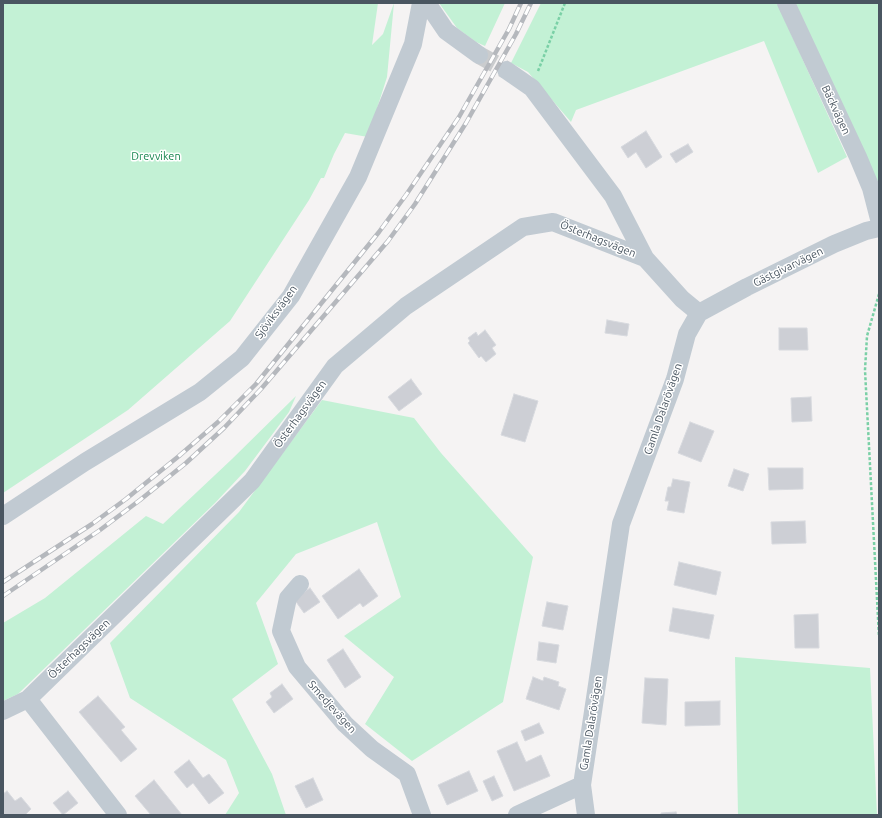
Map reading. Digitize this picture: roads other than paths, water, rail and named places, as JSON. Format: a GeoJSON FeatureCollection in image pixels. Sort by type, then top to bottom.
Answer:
{"type":"FeatureCollection","features":[{"type":"Feature","properties":{"kind":"street","name":"Sjöviksvägen"},"geometry":{"type":"LineString","coordinates":[[3,516],[85,462],[200,392],[242,358],[290,296],[358,177],[412,44],[421,3]]}},
{"type":"Feature","properties":{"kind":"street"},"geometry":{"type":"LineString","coordinates":[[427,3],[446,31],[479,55]]}},
{"type":"Feature","properties":{"kind":"street","name":"Bäckvägen"},"geometry":{"type":"LineString","coordinates":[[786,3],[871,188],[879,219]]}},
{"type":"Feature","properties":{"kind":"street"},"geometry":{"type":"LineString","coordinates":[[506,70],[532,88],[613,196],[645,258],[682,299],[699,313]]}},
{"type":"Feature","properties":{"kind":"street","name":"Österhagsvägen"},"geometry":{"type":"LineString","coordinates":[[3,710],[28,699],[252,480],[335,366],[406,306],[523,227],[553,222],[645,258]]}},
{"type":"Feature","properties":{"kind":"street","name":"Gästgivarvägen"},"geometry":{"type":"LineString","coordinates":[[699,313],[747,287],[834,244],[879,228]]}},
{"type":"Feature","properties":{"kind":"street","name":"Gamla Dalarövägen"},"geometry":{"type":"LineString","coordinates":[[586,815],[582,785],[621,524],[675,379],[687,334],[699,313]]}},
{"type":"Feature","properties":{"kind":"street","name":"Smedjevägen"},"geometry":{"type":"LineString","coordinates":[[300,584],[288,598],[281,631],[297,667],[345,724],[372,749],[407,774],[422,815]]}},
{"type":"Feature","properties":{"kind":"street"},"geometry":{"type":"LineString","coordinates":[[28,699],[118,815]]}},
{"type":"Feature","properties":{"kind":"street"},"geometry":{"type":"LineString","coordinates":[[517,815],[582,785]]}},
{"type":"Feature","properties":{"kind":"tunnel"},"geometry":{"type":"LineString","coordinates":[[479,55],[506,70]]}},
{"type":"Feature","properties":{"kind":"railway"},"geometry":{"type":"LineString","coordinates":[[3,582],[92,524],[126,499],[218,422],[256,384],[379,232],[406,195],[459,117],[509,29],[521,3]]}},
{"type":"Feature","properties":{"kind":"railway"},"geometry":{"type":"LineString","coordinates":[[3,596],[100,530],[140,500],[186,463],[224,428],[261,389],[388,241],[415,204],[466,123],[516,34],[531,3]]}},
{"type":"Feature","properties":{"kind":"park label","name":"Drevviken"},"geometry":{"type":"Point","coordinates":[156,156]}}]}
